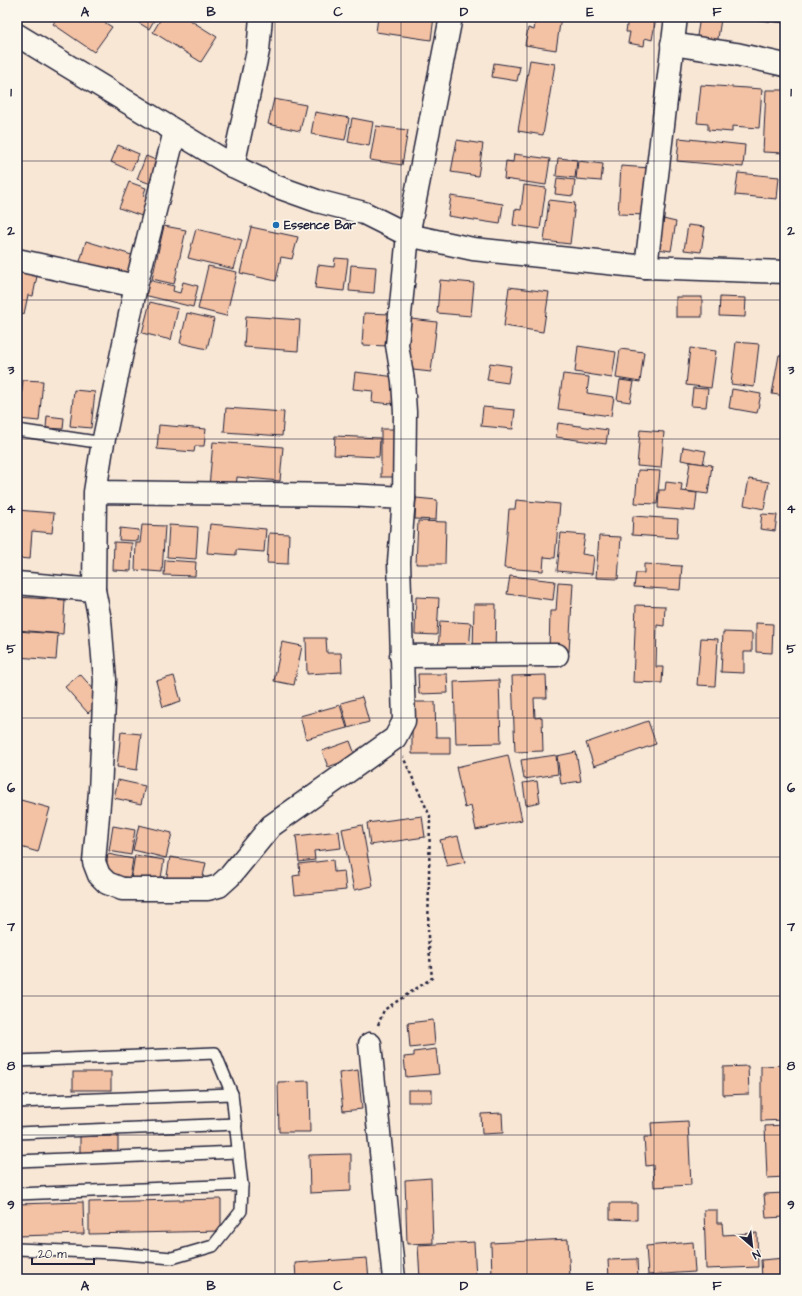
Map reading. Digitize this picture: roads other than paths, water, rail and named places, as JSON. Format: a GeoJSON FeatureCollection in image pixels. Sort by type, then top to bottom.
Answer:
{"type":"FeatureCollection","features":[{"type":"Feature","properties":{"kind":"street"},"geometry":{"type":"LineString","coordinates":[[233,166],[258,51],[261,17]]}},
{"type":"Feature","properties":{"kind":"street"},"geometry":{"type":"LineString","coordinates":[[175,131],[136,286],[103,443],[95,492],[94,590],[100,620],[105,680],[100,792],[94,862],[99,875],[107,883],[122,889],[208,889],[219,886],[230,876],[271,826],[395,738],[404,721],[399,562],[404,498],[405,412],[403,381],[397,345],[408,235],[451,17]]}},
{"type":"Feature","properties":{"kind":"street"},"geometry":{"type":"LineString","coordinates":[[646,267],[676,17]]}},
{"type":"Feature","properties":{"kind":"street"},"geometry":{"type":"LineString","coordinates":[[17,35],[233,166],[275,186],[317,202],[364,213],[408,235],[473,249],[646,267],[785,272]]}},
{"type":"Feature","properties":{"kind":"street"},"geometry":{"type":"LineString","coordinates":[[672,44],[736,54],[785,65]]}},
{"type":"Feature","properties":{"kind":"street"},"geometry":{"type":"LineString","coordinates":[[17,260],[136,286]]}},
{"type":"Feature","properties":{"kind":"street"},"geometry":{"type":"LineString","coordinates":[[95,492],[350,495],[404,498]]}},
{"type":"Feature","properties":{"kind":"street"},"geometry":{"type":"LineString","coordinates":[[17,583],[94,590]]}},
{"type":"Feature","properties":{"kind":"street"},"geometry":{"type":"LineString","coordinates":[[401,656],[557,655]]}},
{"type":"Feature","properties":{"kind":"street"},"geometry":{"type":"LineString","coordinates":[[370,1044],[394,1279]]}},
{"type":"Feature","properties":{"kind":"lane"},"geometry":{"type":"LineString","coordinates":[[17,430],[103,443]]}},
{"type":"Feature","properties":{"kind":"lane"},"geometry":{"type":"LineString","coordinates":[[17,1061],[215,1053],[232,1094],[242,1185],[241,1210],[213,1246],[172,1258],[114,1253],[17,1250]]}},
{"type":"Feature","properties":{"kind":"lane"},"geometry":{"type":"LineString","coordinates":[[17,1102],[232,1094]]}},
{"type":"Feature","properties":{"kind":"lane"},"geometry":{"type":"LineString","coordinates":[[17,1133],[236,1124]]}},
{"type":"Feature","properties":{"kind":"lane"},"geometry":{"type":"LineString","coordinates":[[17,1161],[238,1152]]}},
{"type":"Feature","properties":{"kind":"lane"},"geometry":{"type":"LineString","coordinates":[[17,1194],[242,1185]]}},
{"type":"Feature","properties":{"kind":"place","name":"Essence Bar"},"geometry":{"type":"Point","coordinates":[276,225]}}]}
